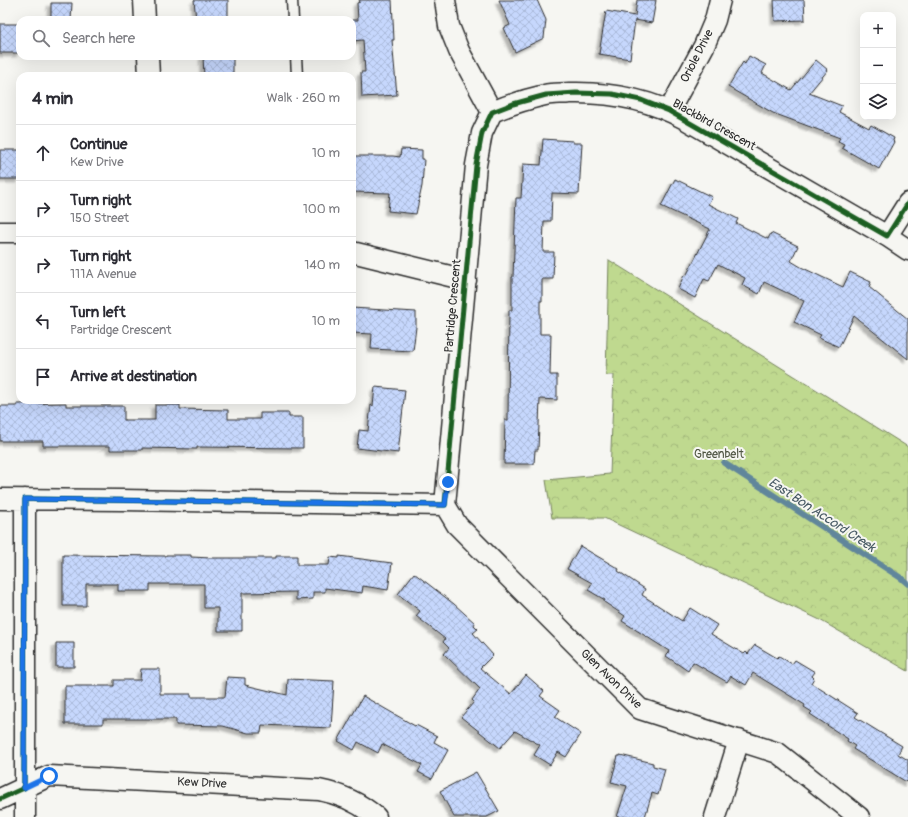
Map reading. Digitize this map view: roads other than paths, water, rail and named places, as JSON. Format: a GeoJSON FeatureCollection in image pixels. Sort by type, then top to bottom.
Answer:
{"type":"FeatureCollection","features":[{"type":"Feature","properties":{"kind":"street"},"geometry":{"type":"LineString","coordinates":[[144,0],[145,16]]}},
{"type":"Feature","properties":{"kind":"street"},"geometry":{"type":"LineString","coordinates":[[445,0],[449,26],[459,51],[492,112]]}},
{"type":"Feature","properties":{"kind":"street","name":"Oriole Drive"},"geometry":{"type":"LineString","coordinates":[[669,111],[704,46],[715,20],[720,0]]}},
{"type":"Feature","properties":{"kind":"street"},"geometry":{"type":"LineString","coordinates":[[148,60],[149,72]]}},
{"type":"Feature","properties":{"kind":"street","name":"Blackbird Crescent"},"geometry":{"type":"LineString","coordinates":[[492,112],[546,94],[612,94],[641,100],[669,111],[888,236],[908,250]]}},
{"type":"Feature","properties":{"kind":"street","name":"Partridge Crescent"},"geometry":{"type":"LineString","coordinates":[[445,505],[476,165],[482,133],[492,112]]}},
{"type":"Feature","properties":{"kind":"street"},"geometry":{"type":"LineString","coordinates":[[888,236],[908,203]]}},
{"type":"Feature","properties":{"kind":"street"},"geometry":{"type":"LineString","coordinates":[[0,232],[16,232]]}},
{"type":"Feature","properties":{"kind":"street"},"geometry":{"type":"LineString","coordinates":[[356,253],[466,280]]}},
{"type":"Feature","properties":{"kind":"street"},"geometry":{"type":"LineString","coordinates":[[0,499],[445,505]]}},
{"type":"Feature","properties":{"kind":"street"},"geometry":{"type":"LineString","coordinates":[[25,499],[25,817]]}},
{"type":"Feature","properties":{"kind":"street","name":"Glen Avon Drive"},"geometry":{"type":"LineString","coordinates":[[445,505],[457,525],[640,709],[778,753],[859,817]]}},
{"type":"Feature","properties":{"kind":"street"},"geometry":{"type":"LineString","coordinates":[[716,817],[739,740]]}},
{"type":"Feature","properties":{"kind":"street","name":"Kew Drive"},"geometry":{"type":"LineString","coordinates":[[0,799],[49,776],[307,789],[332,793],[346,798],[376,817]]}},
{"type":"Feature","properties":{"kind":"lane"},"geometry":{"type":"LineString","coordinates":[[292,0],[293,16]]}},
{"type":"Feature","properties":{"kind":"lane"},"geometry":{"type":"LineString","coordinates":[[296,60],[297,72]]}},
{"type":"Feature","properties":{"kind":"waterway","name":"East Bon Accord Creek"},"geometry":{"type":"LineString","coordinates":[[724,463],[908,584]]}},
{"type":"Feature","properties":{"kind":"park label","name":"Greenbelt"},"geometry":{"type":"Point","coordinates":[719,454]}}]}
